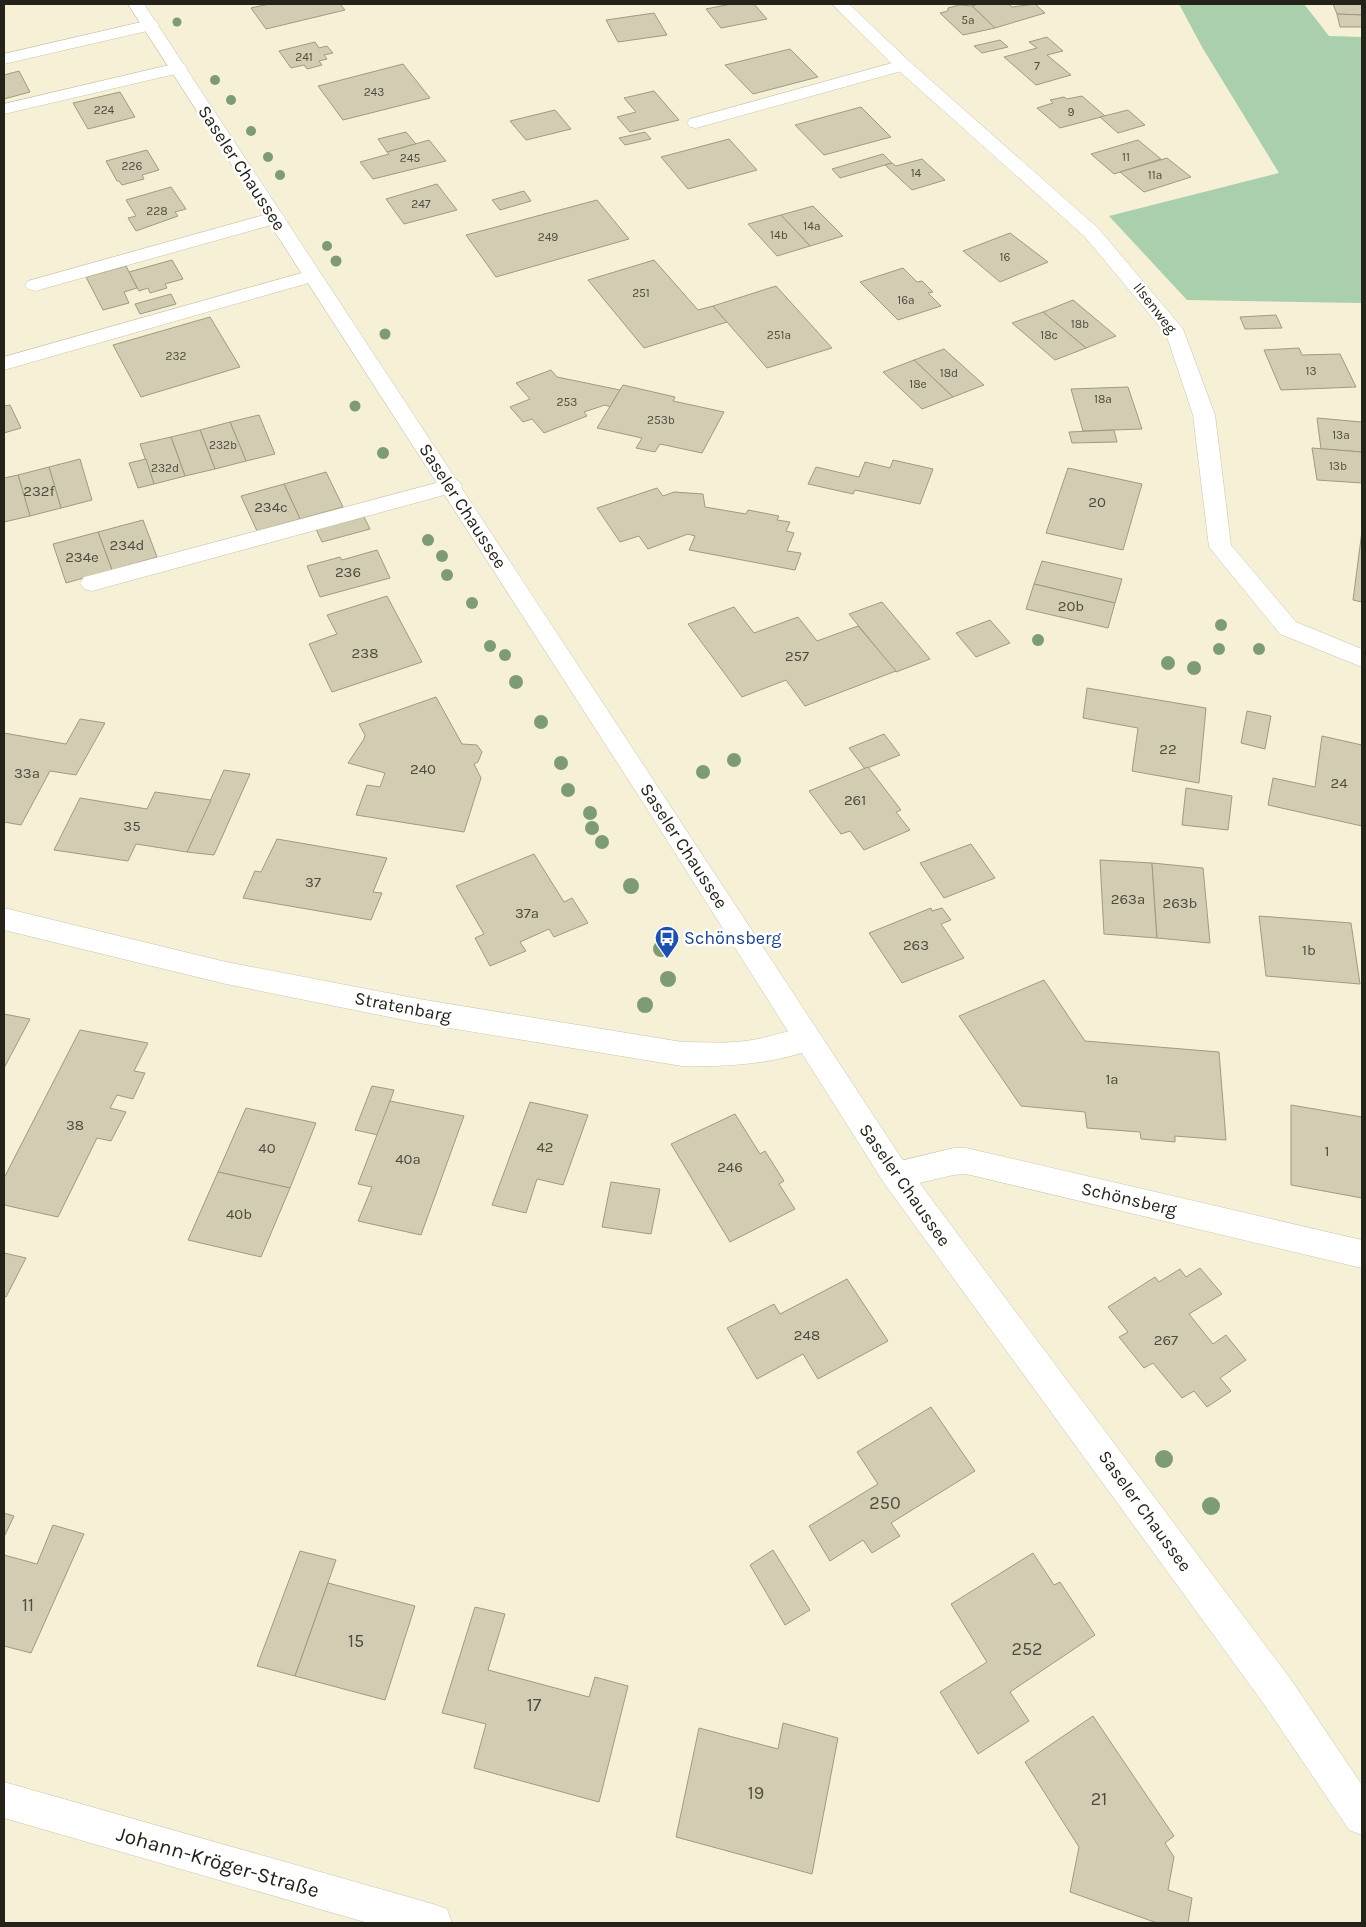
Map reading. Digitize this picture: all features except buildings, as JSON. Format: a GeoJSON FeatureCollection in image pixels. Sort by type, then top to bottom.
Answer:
{"type":"FeatureCollection","features":[{"type":"Feature","properties":{"kind":"street","name":"Saseler Chaussee"},"geometry":{"type":"LineString","coordinates":[[136,4],[274,218],[451,486],[895,1174],[1279,1694],[1362,1817]]}},
{"type":"Feature","properties":{"kind":"street","name":"Ilsenweg"},"geometry":{"type":"LineString","coordinates":[[840,4],[903,65],[1092,233],[1176,333],[1204,414],[1220,547],[1288,628],[1362,658]]}},
{"type":"Feature","properties":{"kind":"street"},"geometry":{"type":"LineString","coordinates":[[4,59],[150,25]]}},
{"type":"Feature","properties":{"kind":"street"},"geometry":{"type":"LineString","coordinates":[[696,123],[903,65]]}},
{"type":"Feature","properties":{"kind":"street"},"geometry":{"type":"LineString","coordinates":[[4,109],[178,68]]}},
{"type":"Feature","properties":{"kind":"street"},"geometry":{"type":"LineString","coordinates":[[36,284],[274,218]]}},
{"type":"Feature","properties":{"kind":"street"},"geometry":{"type":"LineString","coordinates":[[4,364],[312,276]]}},
{"type":"Feature","properties":{"kind":"street"},"geometry":{"type":"LineString","coordinates":[[92,583],[451,486]]}},
{"type":"Feature","properties":{"kind":"street","name":"Stratenbarg"},"geometry":{"type":"LineString","coordinates":[[4,919],[226,972],[419,1011],[682,1054],[722,1055],[752,1052],[807,1040]]}},
{"type":"Feature","properties":{"kind":"street","name":"Schönsberg"},"geometry":{"type":"LineString","coordinates":[[895,1174],[954,1161],[966,1161],[1362,1254]]}},
{"type":"Feature","properties":{"kind":"street","name":"Johann-Kröger-Straße"},"geometry":{"type":"LineString","coordinates":[[4,1800],[433,1923]]}},
{"type":"Feature","properties":{"kind":"green space"},"geometry":{"type":"Polygon","coordinates":[[[1179,4],[1304,4],[1329,36],[1362,37],[1362,303],[1187,300],[1109,216],[1279,173],[1202,47],[1179,4]]]}},
{"type":"Feature","properties":{"kind":"place","name":"Schönsberg"},"geometry":{"type":"Point","coordinates":[667,959]}}]}
